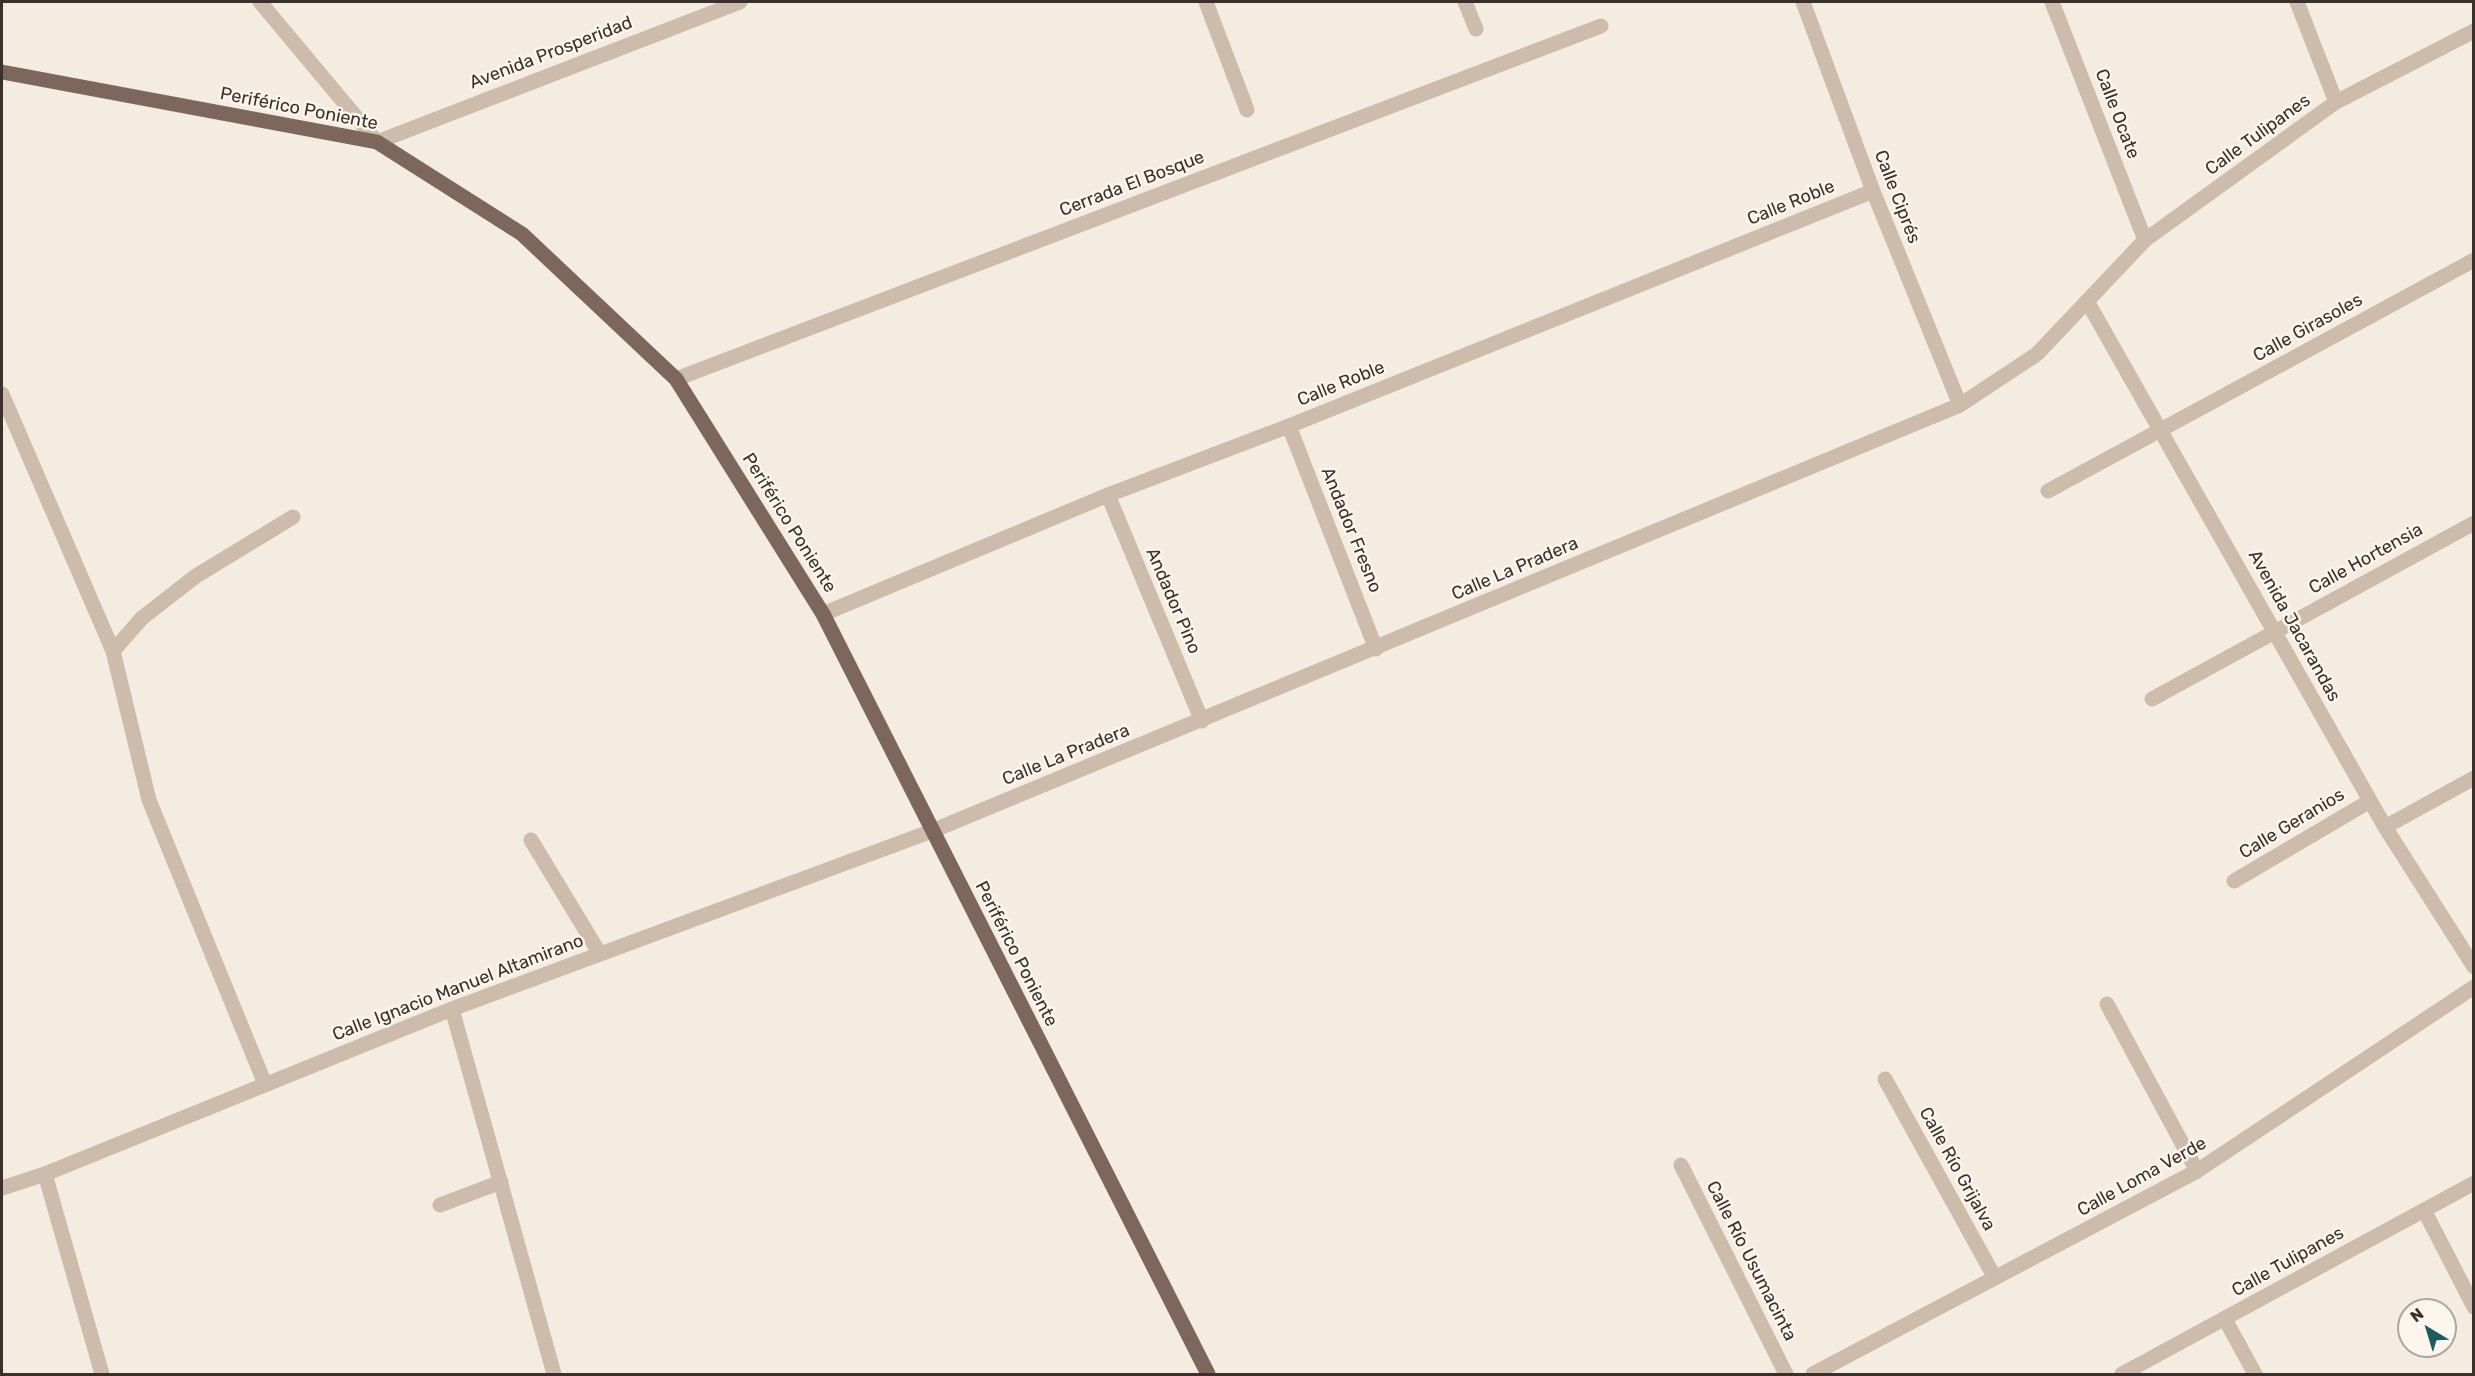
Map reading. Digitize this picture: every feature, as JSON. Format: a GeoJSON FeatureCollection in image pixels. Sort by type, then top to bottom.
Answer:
{"type":"FeatureCollection","features":[{"type":"Feature","properties":{"kind":"main road","name":"Periférico Poniente"},"geometry":{"type":"LineString","coordinates":[[2,72],[377,142],[522,234],[676,379],[823,614],[1208,1374]]}},
{"type":"Feature","properties":{"kind":"street"},"geometry":{"type":"LineString","coordinates":[[260,2],[377,142]]}},
{"type":"Feature","properties":{"kind":"street","name":"Avenida Prosperidad"},"geometry":{"type":"LineString","coordinates":[[377,142],[615,48],[740,2]]}},
{"type":"Feature","properties":{"kind":"street"},"geometry":{"type":"LineString","coordinates":[[1206,2],[1247,110]]}},
{"type":"Feature","properties":{"kind":"street"},"geometry":{"type":"LineString","coordinates":[[1465,2],[1476,29]]}},
{"type":"Feature","properties":{"kind":"street","name":"Calle Ciprés"},"geometry":{"type":"LineString","coordinates":[[1803,2],[1873,191],[1960,405]]}},
{"type":"Feature","properties":{"kind":"street","name":"Calle Ocate"},"geometry":{"type":"LineString","coordinates":[[2052,2],[2145,240]]}},
{"type":"Feature","properties":{"kind":"street"},"geometry":{"type":"LineString","coordinates":[[2296,2],[2336,102]]}},
{"type":"Feature","properties":{"kind":"street","name":"Cerrada El Bosque"},"geometry":{"type":"LineString","coordinates":[[676,379],[1601,26]]}},
{"type":"Feature","properties":{"kind":"street","name":"Calle Tulipanes"},"geometry":{"type":"LineString","coordinates":[[2087,301],[2145,240],[2336,102],[2474,31]]}},
{"type":"Feature","properties":{"kind":"street","name":"Calle Roble"},"geometry":{"type":"LineString","coordinates":[[823,614],[1108,495],[1289,426],[1873,191]]}},
{"type":"Feature","properties":{"kind":"street","name":"Calle Girasoles"},"geometry":{"type":"LineString","coordinates":[[2048,491],[2474,260]]}},
{"type":"Feature","properties":{"kind":"street","name":"Calle La Pradera"},"geometry":{"type":"LineString","coordinates":[[932,831],[1376,649],[1960,405],[2037,354],[2087,301]]}},
{"type":"Feature","properties":{"kind":"street","name":"Avenida Jacarandas"},"geometry":{"type":"LineString","coordinates":[[2087,301],[2385,827],[2474,967]]}},
{"type":"Feature","properties":{"kind":"street"},"geometry":{"type":"LineString","coordinates":[[2,394],[113,651],[149,800],[265,1084]]}},
{"type":"Feature","properties":{"kind":"street","name":"Andador Fresno"},"geometry":{"type":"LineString","coordinates":[[1289,426],[1376,649]]}},
{"type":"Feature","properties":{"kind":"street","name":"Andador Pino"},"geometry":{"type":"LineString","coordinates":[[1108,495],[1202,721]]}},
{"type":"Feature","properties":{"kind":"street"},"geometry":{"type":"LineString","coordinates":[[113,651],[142,618],[196,576],[293,517]]}},
{"type":"Feature","properties":{"kind":"street","name":"Calle Hortensia"},"geometry":{"type":"LineString","coordinates":[[2152,699],[2474,523]]}},
{"type":"Feature","properties":{"kind":"street"},"geometry":{"type":"LineString","coordinates":[[2385,827],[2474,778]]}},
{"type":"Feature","properties":{"kind":"street","name":"Calle Geranios"},"geometry":{"type":"LineString","coordinates":[[2234,881],[2370,801]]}},
{"type":"Feature","properties":{"kind":"street","name":"Calle Ignacio Manuel Altamirano"},"geometry":{"type":"LineString","coordinates":[[2,1188],[45,1174],[452,1009],[932,831]]}},
{"type":"Feature","properties":{"kind":"street"},"geometry":{"type":"LineString","coordinates":[[531,840],[600,954]]}},
{"type":"Feature","properties":{"kind":"street","name":"Calle Loma Verde"},"geometry":{"type":"LineString","coordinates":[[1813,1374],[2197,1171],[2474,987]]}},
{"type":"Feature","properties":{"kind":"street"},"geometry":{"type":"LineString","coordinates":[[2108,1004],[2197,1171]]}},
{"type":"Feature","properties":{"kind":"street"},"geometry":{"type":"LineString","coordinates":[[452,1009],[554,1374]]}},
{"type":"Feature","properties":{"kind":"street","name":"Calle Río Grijalva"},"geometry":{"type":"LineString","coordinates":[[1885,1079],[1995,1278]]}},
{"type":"Feature","properties":{"kind":"street","name":"Calle Río Usumacinta"},"geometry":{"type":"LineString","coordinates":[[1682,1165],[1786,1374]]}},
{"type":"Feature","properties":{"kind":"street"},"geometry":{"type":"LineString","coordinates":[[45,1174],[102,1374]]}},
{"type":"Feature","properties":{"kind":"street"},"geometry":{"type":"LineString","coordinates":[[440,1205],[501,1182]]}},
{"type":"Feature","properties":{"kind":"street","name":"Calle Tulipanes"},"geometry":{"type":"LineString","coordinates":[[2122,1374],[2474,1183]]}},
{"type":"Feature","properties":{"kind":"street"},"geometry":{"type":"LineString","coordinates":[[2424,1210],[2474,1307]]}},
{"type":"Feature","properties":{"kind":"street"},"geometry":{"type":"LineString","coordinates":[[2224,1319],[2255,1374]]}}]}
